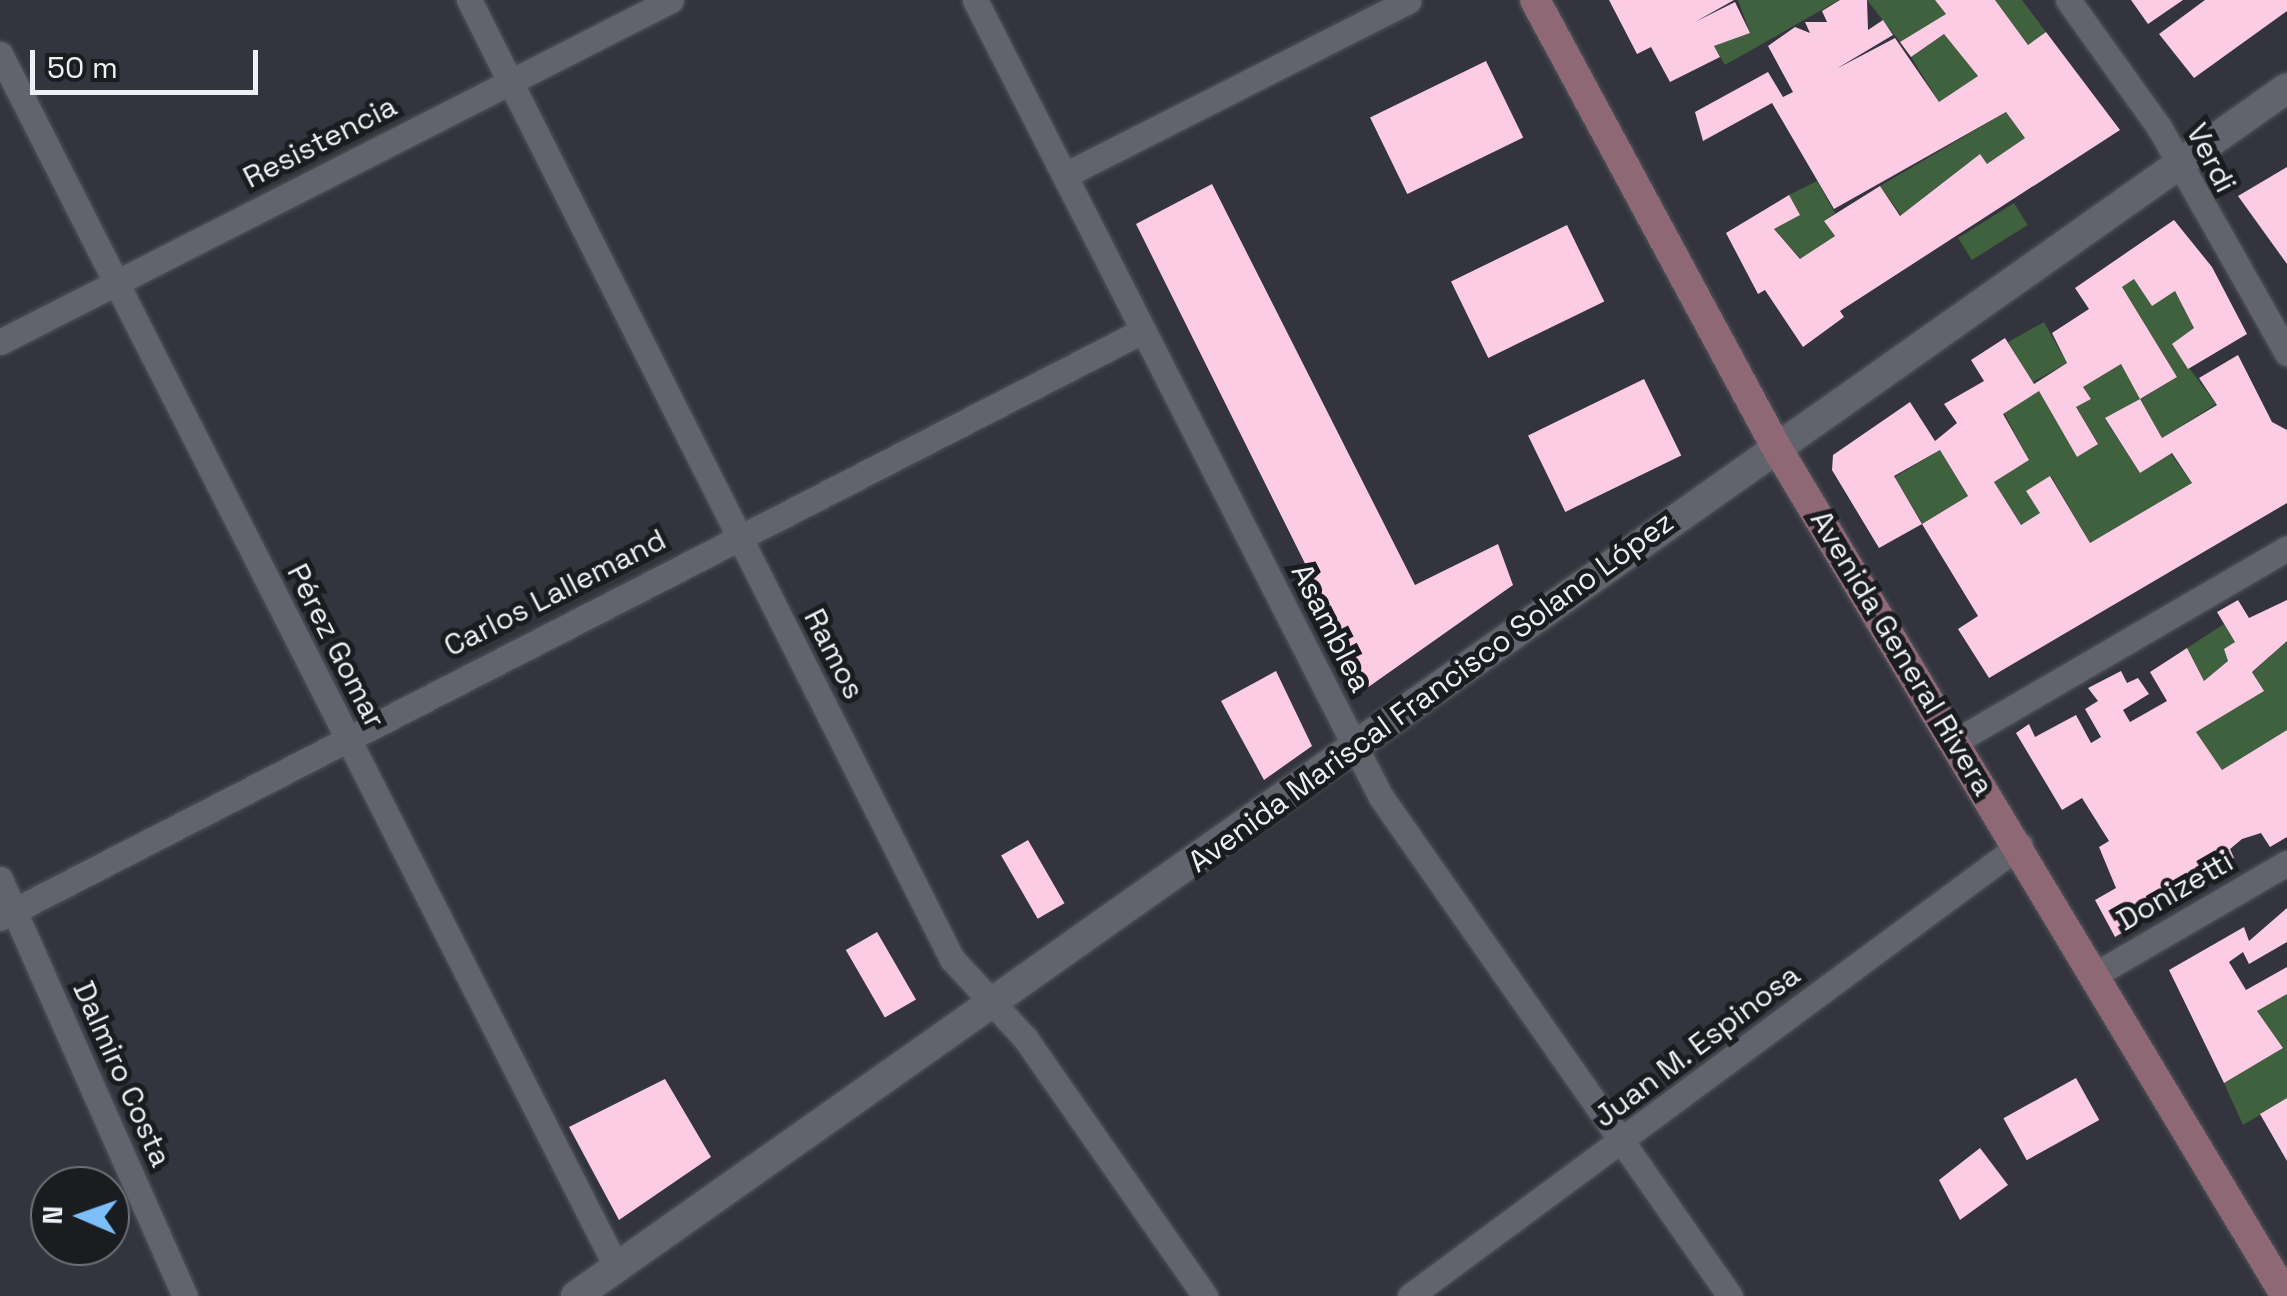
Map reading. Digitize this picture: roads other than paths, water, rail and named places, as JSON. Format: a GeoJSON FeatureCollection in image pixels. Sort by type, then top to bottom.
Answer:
{"type":"FeatureCollection","features":[{"type":"Feature","properties":{"kind":"main road","name":"Avenida General Rivera"},"geometry":{"type":"LineString","coordinates":[[1535,0],[1775,445],[2020,845],[2286,1296]]}},
{"type":"Feature","properties":{"kind":"street","name":"Ramos"},"geometry":{"type":"LineString","coordinates":[[469,0],[952,959],[990,1007],[1025,1038],[1204,1296]]}},
{"type":"Feature","properties":{"kind":"street","name":"Resistencia"},"geometry":{"type":"LineString","coordinates":[[0,342],[670,0]]}},
{"type":"Feature","properties":{"kind":"street","name":"Asamblea"},"geometry":{"type":"LineString","coordinates":[[976,0],[1356,748],[1730,1296]]}},
{"type":"Feature","properties":{"kind":"street","name":"Verdi"},"geometry":{"type":"LineString","coordinates":[[2068,0],[2178,164],[2287,353]]}},
{"type":"Feature","properties":{"kind":"street"},"geometry":{"type":"LineString","coordinates":[[1065,176],[1408,1]]}},
{"type":"Feature","properties":{"kind":"street","name":"Pérez Gomar"},"geometry":{"type":"LineString","coordinates":[[0,54],[616,1266]]}},
{"type":"Feature","properties":{"kind":"street","name":"Avenida Mariscal Francisco Solano López"},"geometry":{"type":"LineString","coordinates":[[583,1294],[616,1266],[1356,748],[1775,445],[2287,88]]}},
{"type":"Feature","properties":{"kind":"street","name":"Carlos Lallemand"},"geometry":{"type":"LineString","coordinates":[[7,915],[738,535],[1142,331]]}},
{"type":"Feature","properties":{"kind":"street"},"geometry":{"type":"LineString","coordinates":[[1956,742],[2287,548]]}},
{"type":"Feature","properties":{"kind":"street","name":"Juan M. Espinosa"},"geometry":{"type":"LineString","coordinates":[[1410,1296],[1623,1143],[2020,845]]}},
{"type":"Feature","properties":{"kind":"street","name":"Donizetti"},"geometry":{"type":"LineString","coordinates":[[2096,974],[2287,863]]}},
{"type":"Feature","properties":{"kind":"street","name":"Dalmiro Costa"},"geometry":{"type":"LineString","coordinates":[[0,879],[7,915],[185,1296]]}}]}
